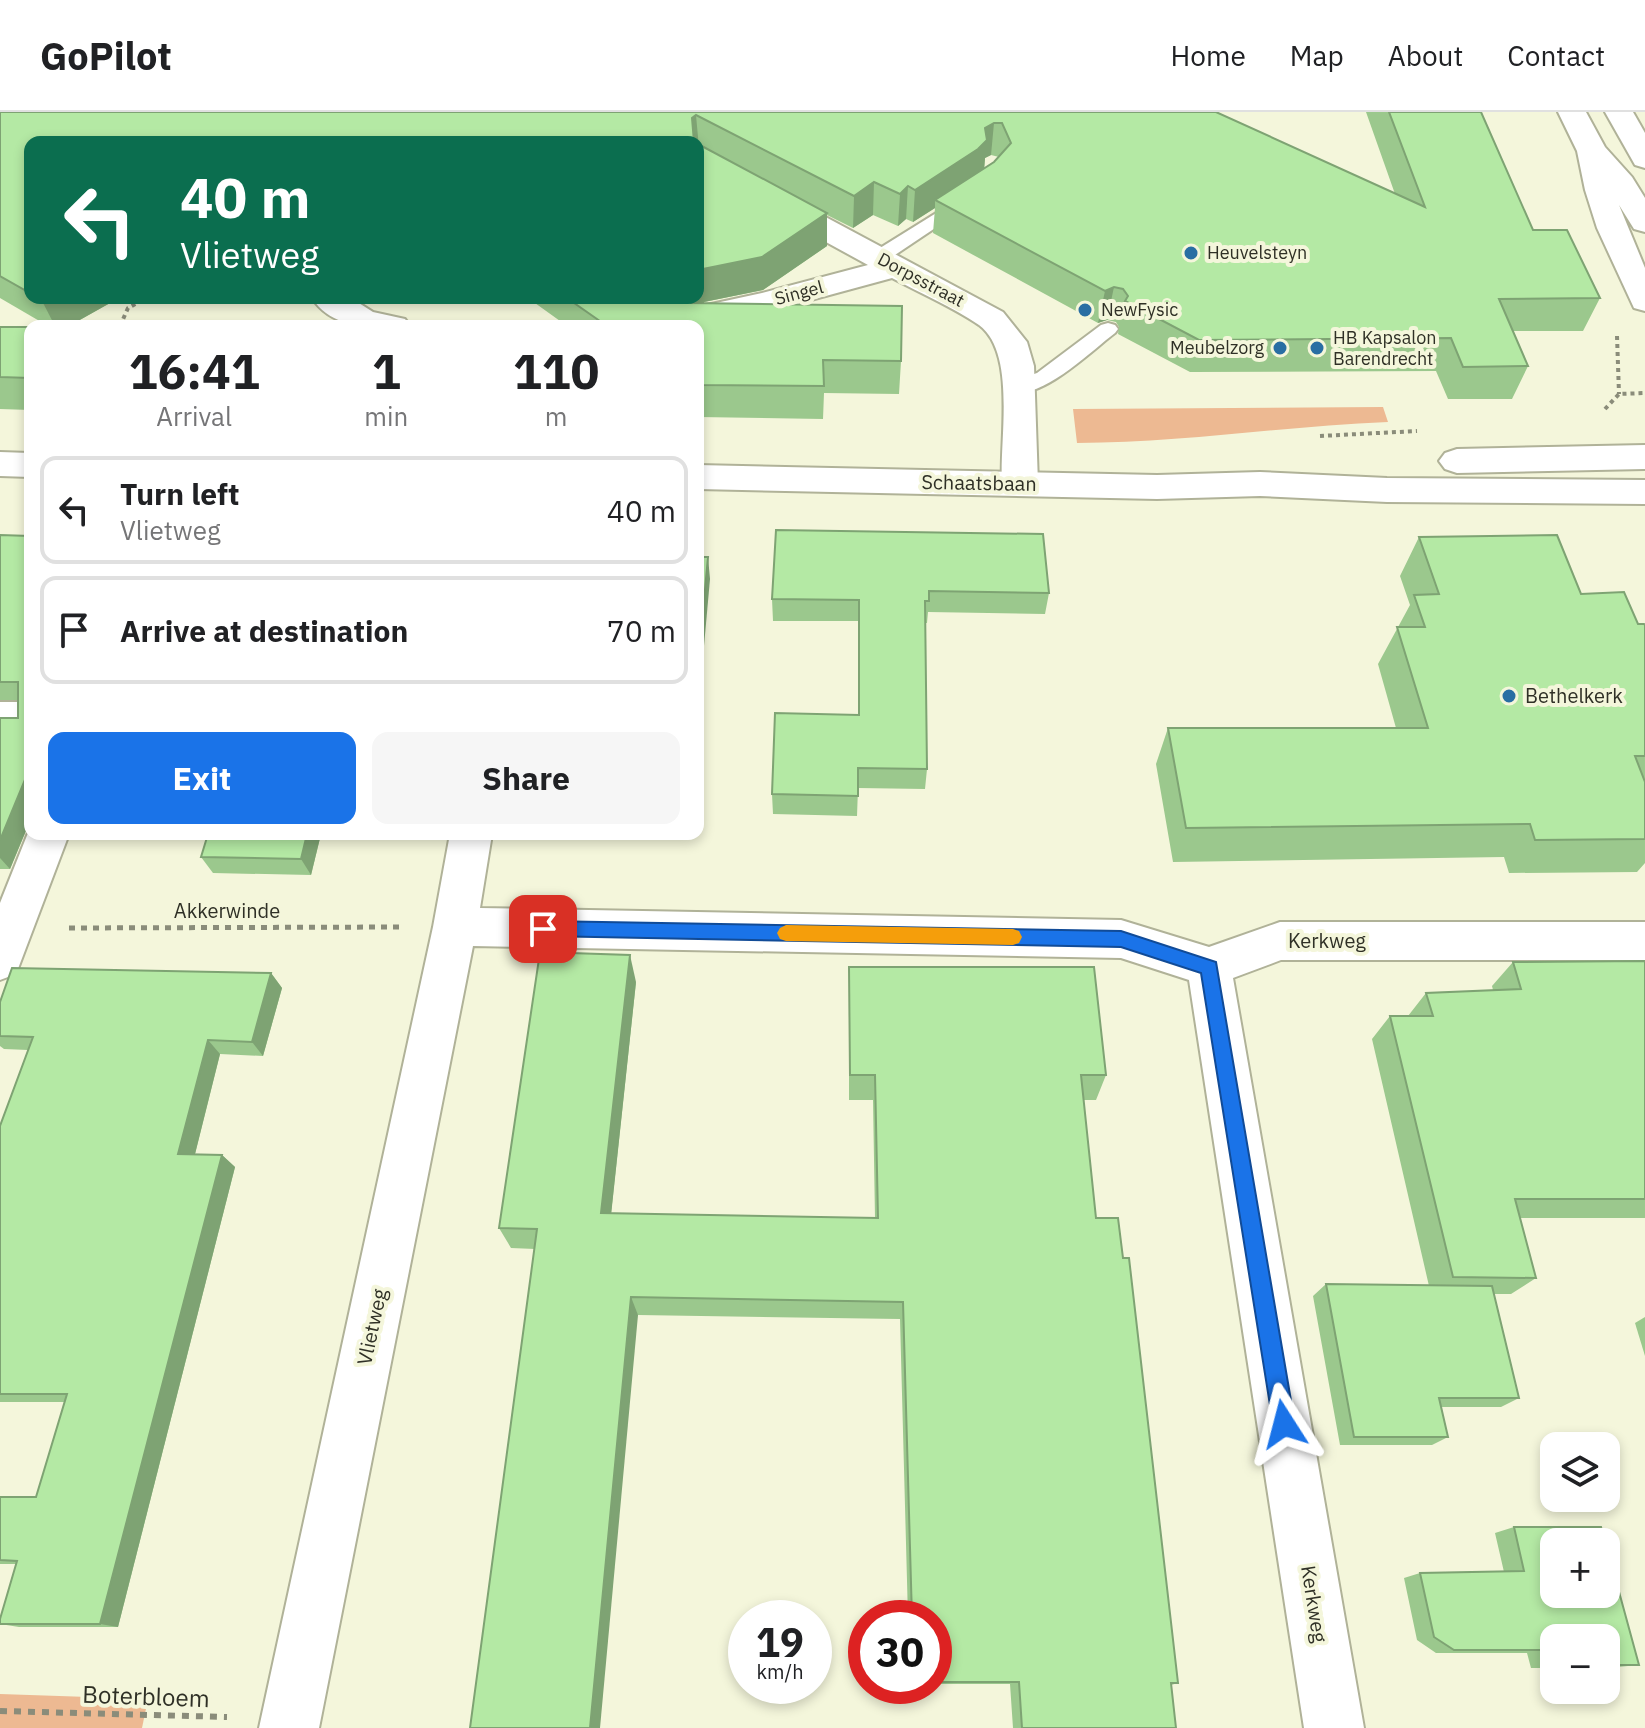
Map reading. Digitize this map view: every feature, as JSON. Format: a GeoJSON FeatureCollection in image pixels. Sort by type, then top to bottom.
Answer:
{"type":"FeatureCollection","features":[{"type":"Feature","properties":{"kind":"street"},"geometry":{"type":"LineString","coordinates":[[1572,112],[1592,151],[1621,183],[1645,223]]}},
{"type":"Feature","properties":{"kind":"street"},"geometry":{"type":"LineString","coordinates":[[1619,112],[1645,159]]}},
{"type":"Feature","properties":{"kind":"street"},"geometry":{"type":"LineString","coordinates":[[1592,151],[1596,185],[1645,301]]}},
{"type":"Feature","properties":{"kind":"street","name":"Dorpsstraat"},"geometry":{"type":"LineString","coordinates":[[704,163],[992,319],[1014,347],[1018,387],[1016,453],[1020,484]]}},
{"type":"Feature","properties":{"kind":"street","name":"Singel"},"geometry":{"type":"LineString","coordinates":[[682,320],[763,303],[888,262]]}},
{"type":"Feature","properties":{"kind":"street"},"geometry":{"type":"LineString","coordinates":[[338,304],[363,320]]}},
{"type":"Feature","properties":{"kind":"street","name":"Schaatsbaan"},"geometry":{"type":"LineString","coordinates":[[1260,484],[1383,464],[1645,457]]}},
{"type":"Feature","properties":{"kind":"street"},"geometry":{"type":"LineString","coordinates":[[0,464],[24,465]]}},
{"type":"Feature","properties":{"kind":"street","name":"Schaatsbaan"},"geometry":{"type":"LineString","coordinates":[[704,477],[1157,487],[1260,484],[1387,490],[1645,492]]}},
{"type":"Feature","properties":{"kind":"street"},"geometry":{"type":"LineString","coordinates":[[0,718],[24,718]]}},
{"type":"Feature","properties":{"kind":"street"},"geometry":{"type":"LineString","coordinates":[[6,944],[46,840]]}},
{"type":"Feature","properties":{"kind":"street","name":"Vlietweg"},"geometry":{"type":"LineString","coordinates":[[290,1724],[455,927],[470,840]]}},
{"type":"Feature","properties":{"kind":"street"},"geometry":{"type":"LineString","coordinates":[[455,927],[1121,939],[1209,967]]}},
{"type":"Feature","properties":{"kind":"street","name":"Kerkweg"},"geometry":{"type":"LineString","coordinates":[[1334,1728],[1209,967],[1280,941],[1645,941]]}},
{"type":"Feature","properties":{"kind":"lane"},"geometry":{"type":"LineString","coordinates":[[888,262],[983,188]]}},
{"type":"Feature","properties":{"kind":"lane"},"geometry":{"type":"LineString","coordinates":[[1018,387],[1044,378],[1108,329]]}},
{"type":"Feature","properties":{"kind":"path"},"geometry":{"type":"LineString","coordinates":[[123,320],[128,308],[135,304]]}},
{"type":"Feature","properties":{"kind":"path"},"geometry":{"type":"LineString","coordinates":[[1605,409],[1619,394],[1645,393]]}},
{"type":"Feature","properties":{"kind":"path","name":"Akkerwinde"},"geometry":{"type":"LineString","coordinates":[[6,944],[455,927]]}},
{"type":"Feature","properties":{"kind":"path","name":"Boterbloem"},"geometry":{"type":"LineString","coordinates":[[0,1711],[290,1724]]}},
{"type":"Feature","properties":{"kind":"shaded area"},"geometry":{"type":"Polygon","coordinates":[[[1383,407],[1388,422],[1077,443],[1073,409],[1383,407]]]}},
{"type":"Feature","properties":{"kind":"shaded area"},"geometry":{"type":"Polygon","coordinates":[[[0,1694],[148,1699],[142,1728],[0,1728],[0,1694]]]}},
{"type":"Feature","properties":{"kind":"building"},"geometry":{"type":"Polygon","coordinates":[[[0,112],[1216,112],[1425,207],[1389,112],[1481,112],[1533,230],[1567,230],[1600,298],[1499,299],[1528,366],[1463,367],[1451,338],[1199,340],[1125,301],[1128,296],[1123,289],[1114,287],[1105,291],[935,200],[994,162],[1011,143],[1002,123],[985,128],[987,140],[978,149],[915,190],[908,186],[900,194],[874,182],[854,196],[696,115],[692,118],[694,136],[24,136],[24,290],[0,276],[0,112]]]}},
{"type":"Feature","properties":{"kind":"building"},"geometry":{"type":"Polygon","coordinates":[[[704,147],[827,213],[762,257],[704,269],[704,147]]]}},
{"type":"Feature","properties":{"kind":"building"},"geometry":{"type":"Polygon","coordinates":[[[576,304],[902,306],[901,361],[823,360],[824,386],[704,385],[704,320],[598,320],[576,304]]]}},
{"type":"Feature","properties":{"kind":"building"},"geometry":{"type":"Polygon","coordinates":[[[0,327],[24,327],[24,378],[0,377],[0,327]]]}},
{"type":"Feature","properties":{"kind":"building"},"geometry":{"type":"Polygon","coordinates":[[[776,530],[1043,534],[1049,593],[929,591],[929,601],[925,601],[927,769],[858,768],[858,796],[772,794],[775,713],[859,715],[859,600],[772,599],[776,530]]]}},
{"type":"Feature","properties":{"kind":"building"},"geometry":{"type":"Polygon","coordinates":[[[0,535],[24,536],[24,782],[0,840],[0,718],[18,718],[18,682],[0,682],[0,535]]]}},
{"type":"Feature","properties":{"kind":"building","name":"Bethelkerk"},"geometry":{"type":"Polygon","coordinates":[[[1557,535],[1581,594],[1624,592],[1638,624],[1645,625],[1645,756],[1635,756],[1645,782],[1645,839],[1535,840],[1530,824],[1186,828],[1168,728],[1428,728],[1397,627],[1425,627],[1414,595],[1439,594],[1419,537],[1557,535]]]}},
{"type":"Feature","properties":{"kind":"building"},"geometry":{"type":"Polygon","coordinates":[[[704,557],[708,557],[704,600],[704,557]]]}},
{"type":"Feature","properties":{"kind":"building"},"geometry":{"type":"Polygon","coordinates":[[[206,840],[306,840],[301,859],[201,857],[206,840]]]}},
{"type":"Feature","properties":{"kind":"building"},"geometry":{"type":"Polygon","coordinates":[[[540,952],[630,955],[601,1213],[878,1218],[875,1075],[850,1075],[849,967],[1094,967],[1106,1075],[1081,1075],[1096,1218],[1118,1218],[1123,1258],[1129,1258],[1178,1683],[1171,1683],[1176,1728],[1022,1728],[1019,1682],[952,1682],[952,1600],[911,1600],[903,1302],[631,1297],[590,1728],[470,1728],[537,1229],[499,1228],[540,952]]]}},
{"type":"Feature","properties":{"kind":"building"},"geometry":{"type":"Polygon","coordinates":[[[1645,961],[1645,1199],[1515,1199],[1536,1278],[1453,1277],[1390,1016],[1433,1016],[1426,993],[1521,989],[1513,962],[1645,961]]]}},
{"type":"Feature","properties":{"kind":"building"},"geometry":{"type":"Polygon","coordinates":[[[12,968],[271,973],[252,1042],[208,1040],[178,1154],[222,1155],[100,1624],[0,1624],[17,1561],[0,1560],[0,1497],[36,1497],[67,1394],[0,1394],[0,1126],[33,1037],[0,1036],[0,1002],[12,968]]]}},
{"type":"Feature","properties":{"kind":"building"},"geometry":{"type":"Polygon","coordinates":[[[1326,1284],[1492,1286],[1519,1398],[1439,1398],[1448,1437],[1354,1437],[1326,1284]]]}},
{"type":"Feature","properties":{"kind":"building"},"geometry":{"type":"Polygon","coordinates":[[[1514,1527],[1601,1527],[1540,1528],[1540,1608],[1620,1608],[1620,1595],[1639,1665],[1620,1665],[1620,1624],[1540,1624],[1540,1650],[1454,1650],[1434,1637],[1420,1573],[1524,1571],[1514,1527]]]}},
{"type":"Feature","properties":{"kind":"slow traffic"},"geometry":{"type":"LineString","coordinates":[[786,933],[1013,937]]}},
{"type":"Feature","properties":{"kind":"place","name":"Heuvelsteyn"},"geometry":{"type":"Point","coordinates":[1191,253]}},
{"type":"Feature","properties":{"kind":"place","name":"NewFysic"},"geometry":{"type":"Point","coordinates":[1085,310]}},
{"type":"Feature","properties":{"kind":"place","name":"Meubelzorg"},"geometry":{"type":"Point","coordinates":[1280,348]}},
{"type":"Feature","properties":{"kind":"place","name":"HB Kapsalon Barendrecht"},"geometry":{"type":"Point","coordinates":[1317,348]}},
{"type":"Feature","properties":{"kind":"place","name":"Bethelkerk"},"geometry":{"type":"Point","coordinates":[1509,696]}},
{"type":"Feature","properties":{"kind":"route"},"geometry":{"type":"LineString","coordinates":[[543,929],[1121,939],[1209,967],[1284,1424]]}}]}
